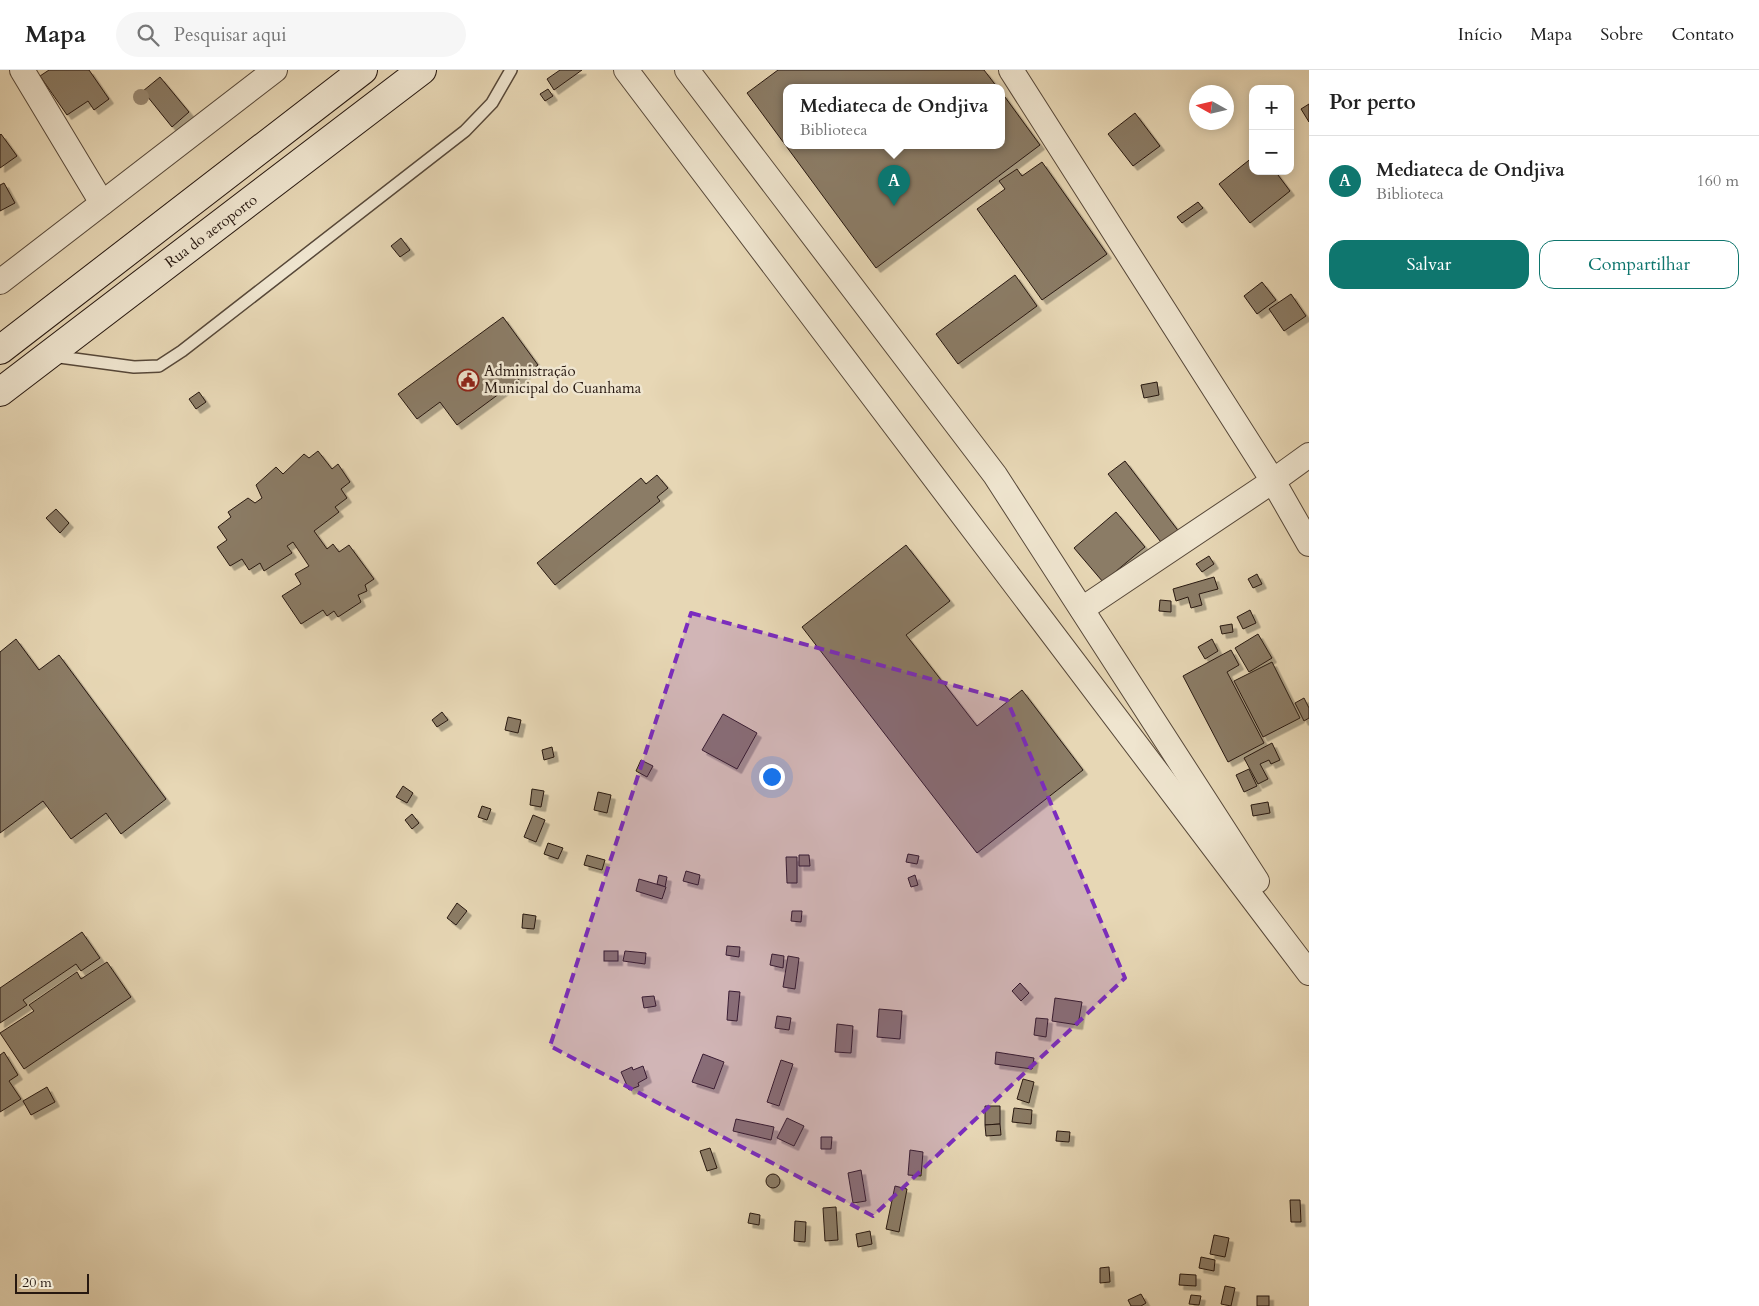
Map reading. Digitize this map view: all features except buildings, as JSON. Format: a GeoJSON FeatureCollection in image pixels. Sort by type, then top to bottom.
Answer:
{"type":"FeatureCollection","features":[{"type":"Feature","properties":{"kind":"main road"},"geometry":{"type":"LineString","coordinates":[[0,350],[363,70]]}},
{"type":"Feature","properties":{"kind":"main road","name":"Rua do aeroporto"},"geometry":{"type":"LineString","coordinates":[[0,392],[422,70]]}},
{"type":"Feature","properties":{"kind":"street"},"geometry":{"type":"LineString","coordinates":[[22,70],[102,203]]}},
{"type":"Feature","properties":{"kind":"street"},"geometry":{"type":"LineString","coordinates":[[0,282],[274,70]]}},
{"type":"Feature","properties":{"kind":"street"},"geometry":{"type":"LineString","coordinates":[[626,70],[1309,973]]}},
{"type":"Feature","properties":{"kind":"street"},"geometry":{"type":"LineString","coordinates":[[687,70],[995,475],[1309,962]]}},
{"type":"Feature","properties":{"kind":"street"},"geometry":{"type":"LineString","coordinates":[[1011,70],[1273,481],[1309,544]]}},
{"type":"Feature","properties":{"kind":"street"},"geometry":{"type":"LineString","coordinates":[[1082,609],[1309,455]]}},
{"type":"Feature","properties":{"kind":"lane"},"geometry":{"type":"LineString","coordinates":[[48,355],[134,367],[158,366],[182,351],[465,131],[492,103],[511,70]]}},
{"type":"Feature","properties":{"kind":"highlighted area"},"geometry":{"type":"Polygon","coordinates":[[[691,613],[1007,700],[1125,978],[873,1216],[550,1046],[691,613]]]}},
{"type":"Feature","properties":{"kind":"place","name":"Mediateca de Ondjiva"},"geometry":{"type":"Point","coordinates":[894,206]}},
{"type":"Feature","properties":{"kind":"place","name":"Administração Municipal do Cuanhama"},"geometry":{"type":"Point","coordinates":[468,380]}}]}
